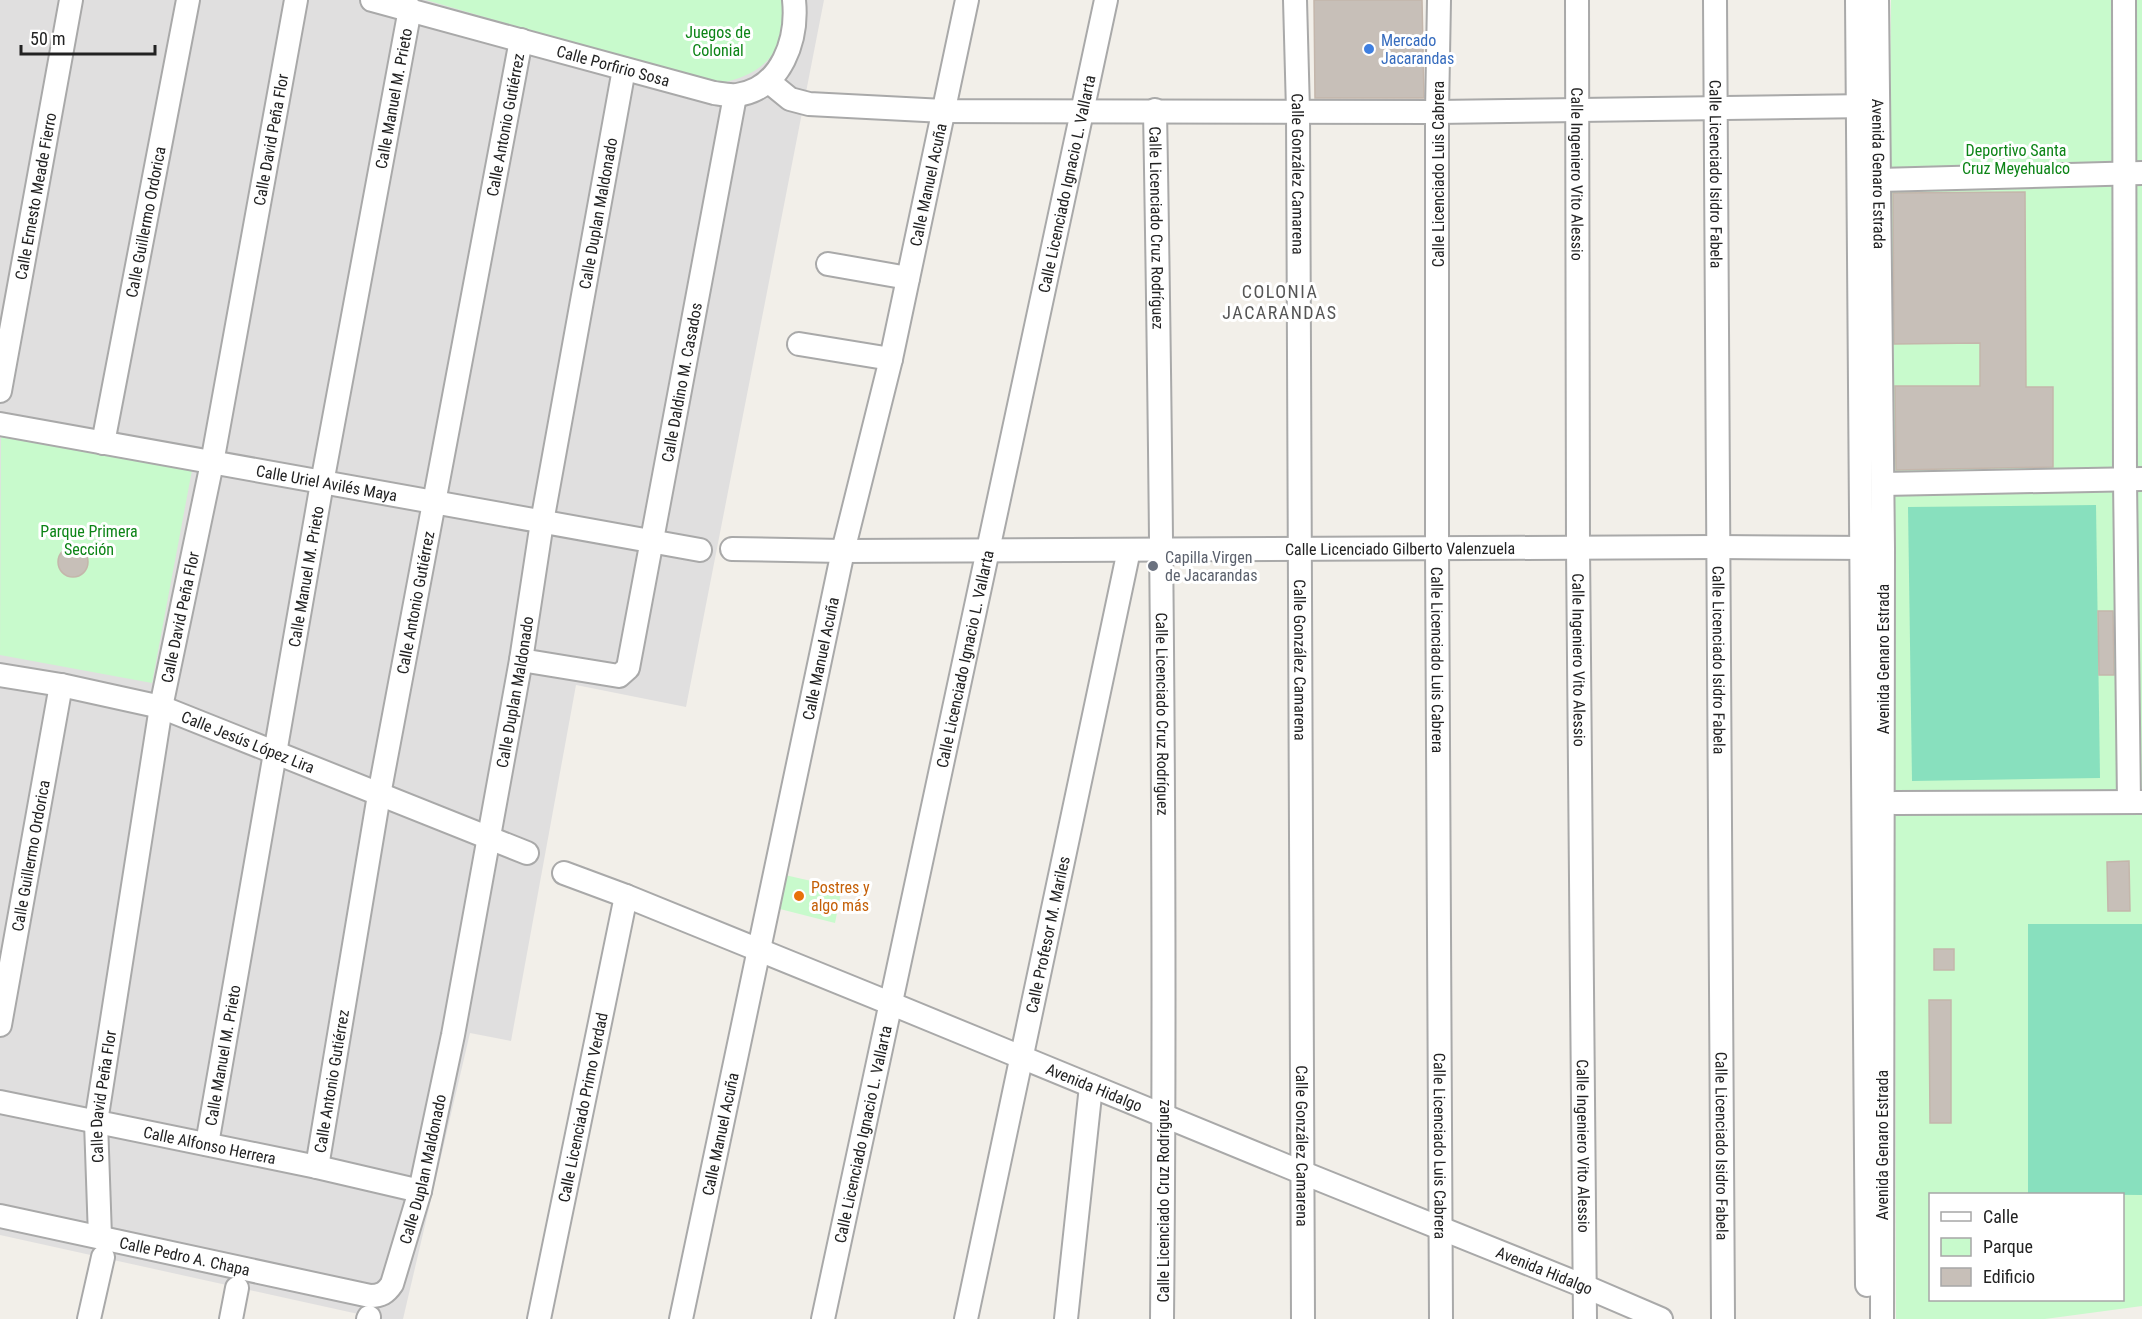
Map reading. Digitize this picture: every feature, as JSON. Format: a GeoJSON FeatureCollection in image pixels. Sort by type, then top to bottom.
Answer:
{"type":"FeatureCollection","features":[{"type":"Feature","properties":{"kind":"street","name":"Calle Ernesto Meade Fierro"},"geometry":{"type":"LineString","coordinates":[[0,391],[71,0]]}},
{"type":"Feature","properties":{"kind":"street","name":"Calle Guillermo Ordorica"},"geometry":{"type":"LineString","coordinates":[[103,443],[188,0]]}},
{"type":"Feature","properties":{"kind":"street","name":"Calle David Peña Flor"},"geometry":{"type":"LineString","coordinates":[[89,1319],[102,1247],[96,1122],[161,707],[212,463],[296,0]]}},
{"type":"Feature","properties":{"kind":"street","name":"Calle Porfirio Sosa"},"geometry":{"type":"LineString","coordinates":[[372,0],[407,4],[624,69],[714,93],[735,96]]}},
{"type":"Feature","properties":{"kind":"street"},"geometry":{"type":"LineString","coordinates":[[735,96],[753,92],[768,81],[783,63],[793,39],[794,0]]}},
{"type":"Feature","properties":{"kind":"street","name":"Calle Manuel Acuña"},"geometry":{"type":"LineString","coordinates":[[681,1319],[843,551],[891,359],[967,0]]}},
{"type":"Feature","properties":{"kind":"street","name":"Calle Licenciado Ignacio L. Vallarta"},"geometry":{"type":"LineString","coordinates":[[823,1319],[1107,0]]}},
{"type":"Feature","properties":{"kind":"street","name":"Calle González Camarena"},"geometry":{"type":"LineString","coordinates":[[1295,0],[1298,111],[1298,548],[1303,1319]]}},
{"type":"Feature","properties":{"kind":"street","name":"Calle Licenciado Luis Cabrera"},"geometry":{"type":"LineString","coordinates":[[1439,0],[1437,548],[1442,1319]]}},
{"type":"Feature","properties":{"kind":"street","name":"Calle Ingeniero Vito Alessio"},"geometry":{"type":"LineString","coordinates":[[1577,0],[1578,548],[1585,1319]]}},
{"type":"Feature","properties":{"kind":"street","name":"Calle Licenciado Isidro Fabela"},"geometry":{"type":"LineString","coordinates":[[1715,0],[1723,1319]]}},
{"type":"Feature","properties":{"kind":"street","name":"Avenida Genaro Estrada"},"geometry":{"type":"LineString","coordinates":[[1857,0],[1867,106],[1879,180],[1883,548],[1882,1319]]}},
{"type":"Feature","properties":{"kind":"street","name":"Avenida Genaro Estrada"},"geometry":{"type":"LineString","coordinates":[[1867,1319],[1861,548],[1867,106],[1877,0]]}},
{"type":"Feature","properties":{"kind":"street"},"geometry":{"type":"LineString","coordinates":[[1895,804],[2136,802],[2133,173],[2124,0]]}},
{"type":"Feature","properties":{"kind":"street","name":"Calle Manuel M. Prieto"},"geometry":{"type":"LineString","coordinates":[[207,1144],[407,4]]}},
{"type":"Feature","properties":{"kind":"street","name":"Calle Antonio Gutiérrez"},"geometry":{"type":"LineString","coordinates":[[317,1167],[379,795],[522,40]]}},
{"type":"Feature","properties":{"kind":"street","name":"Calle Duplan Maldonado"},"geometry":{"type":"LineString","coordinates":[[369,1311],[379,1296],[392,1284],[420,1191],[453,1035],[624,69]]}},
{"type":"Feature","properties":{"kind":"street"},"geometry":{"type":"LineString","coordinates":[[768,81],[790,99],[809,104],[944,111],[1437,112],[1867,106]]}},
{"type":"Feature","properties":{"kind":"street","name":"Calle Daldino M. Casados"},"geometry":{"type":"LineString","coordinates":[[521,660],[620,676],[628,668],[735,96]]}},
{"type":"Feature","properties":{"kind":"street","name":"Calle Licenciado Cruz Rodríguez"},"geometry":{"type":"LineString","coordinates":[[1155,110],[1162,549],[1164,1116],[1162,1319]]}},
{"type":"Feature","properties":{"kind":"street"},"geometry":{"type":"LineString","coordinates":[[1879,180],[2133,173]]}},
{"type":"Feature","properties":{"kind":"street"},"geometry":{"type":"LineString","coordinates":[[828,264],[908,278]]}},
{"type":"Feature","properties":{"kind":"street"},"geometry":{"type":"LineString","coordinates":[[799,344],[891,359]]}},
{"type":"Feature","properties":{"kind":"street","name":"Calle Uriel Avilés Maya"},"geometry":{"type":"LineString","coordinates":[[0,424],[700,550]]}},
{"type":"Feature","properties":{"kind":"street"},"geometry":{"type":"LineString","coordinates":[[1882,484],[2133,480]]}},
{"type":"Feature","properties":{"kind":"street","name":"Calle Licenciado Gilberto Valenzuela"},"geometry":{"type":"LineString","coordinates":[[732,549],[843,551],[1883,548]]}},
{"type":"Feature","properties":{"kind":"street","name":"Calle Profesor M. Mariles"},"geometry":{"type":"LineString","coordinates":[[966,1319],[1129,550]]}},
{"type":"Feature","properties":{"kind":"street","name":"Calle Jesús López Lira"},"geometry":{"type":"LineString","coordinates":[[0,675],[61,685],[161,707],[526,853]]}},
{"type":"Feature","properties":{"kind":"street","name":"Calle Guillermo Ordorica"},"geometry":{"type":"LineString","coordinates":[[0,1024],[61,685]]}},
{"type":"Feature","properties":{"kind":"street","name":"Avenida Hidalgo"},"geometry":{"type":"LineString","coordinates":[[564,873],[892,1004],[1661,1319]]}},
{"type":"Feature","properties":{"kind":"street","name":"Calle Licenciado Primo Verdad"},"geometry":{"type":"LineString","coordinates":[[539,1319],[626,896]]}},
{"type":"Feature","properties":{"kind":"street"},"geometry":{"type":"LineString","coordinates":[[1066,1319],[1091,1086]]}},
{"type":"Feature","properties":{"kind":"street","name":"Calle Alfonso Herrera"},"geometry":{"type":"LineString","coordinates":[[0,1102],[317,1167],[420,1191]]}},
{"type":"Feature","properties":{"kind":"street","name":"Calle Pedro A. Chapa"},"geometry":{"type":"LineString","coordinates":[[0,1216],[102,1247],[369,1311]]}},
{"type":"Feature","properties":{"kind":"street"},"geometry":{"type":"LineString","coordinates":[[231,1319],[237,1288]]}},
{"type":"Feature","properties":{"kind":"shaded area"},"geometry":{"type":"Polygon","coordinates":[[[0,0],[824,0],[686,707],[576,685],[511,1041],[470,1033],[403,1319],[381,1319],[0,1235],[0,0]]]}},
{"type":"Feature","properties":{"kind":"green space","name":"Juegos de Colonial"},"geometry":{"type":"Polygon","coordinates":[[[426,0],[782,0],[784,18],[782,33],[770,58],[747,75],[715,84],[426,0]]]}},
{"type":"Feature","properties":{"kind":"green space","name":"Deportivo Santa Cruz Meyehualco"},"geometry":{"type":"Polygon","coordinates":[[[1891,0],[2142,0],[2142,1306],[2045,1319],[1896,1319],[1894,386],[1889,179],[1891,0]]]}},
{"type":"Feature","properties":{"kind":"green space","name":"Parque Primera Sección"},"geometry":{"type":"Polygon","coordinates":[[[1,435],[192,470],[152,683],[0,655],[1,435]]]}},
{"type":"Feature","properties":{"kind":"green space"},"geometry":{"type":"Polygon","coordinates":[[[2096,505],[2100,778],[1912,781],[1908,507],[2096,505]]]}},
{"type":"Feature","properties":{"kind":"green space"},"geometry":{"type":"Polygon","coordinates":[[[785,875],[842,888],[835,923],[776,908],[785,875]]]}},
{"type":"Feature","properties":{"kind":"green space"},"geometry":{"type":"Polygon","coordinates":[[[2028,924],[2142,924],[2142,1195],[2028,1193],[2028,924]]]}},
{"type":"Feature","properties":{"kind":"building","name":"Mercado Jacarandas"},"geometry":{"type":"Polygon","coordinates":[[[1314,0],[1422,0],[1424,98],[1315,98],[1314,0]]]}},
{"type":"Feature","properties":{"kind":"building"},"geometry":{"type":"Polygon","coordinates":[[[2025,192],[2026,387],[2053,387],[2053,467],[1896,470],[1895,386],[1980,386],[1980,343],[1894,344],[1893,193],[2025,192]]]}},
{"type":"Feature","properties":{"kind":"building"},"geometry":{"type":"Polygon","coordinates":[[[73,547],[84,551],[88,562],[84,573],[73,577],[62,573],[58,562],[62,551],[73,547]]]}},
{"type":"Feature","properties":{"kind":"building"},"geometry":{"type":"Polygon","coordinates":[[[2098,611],[2113,611],[2114,675],[2099,675],[2098,611]]]}},
{"type":"Feature","properties":{"kind":"building"},"geometry":{"type":"Polygon","coordinates":[[[2129,861],[2130,911],[2108,911],[2107,862],[2129,861]]]}},
{"type":"Feature","properties":{"kind":"building"},"geometry":{"type":"Polygon","coordinates":[[[1934,949],[1954,949],[1954,970],[1934,970],[1934,949]]]}},
{"type":"Feature","properties":{"kind":"building"},"geometry":{"type":"Polygon","coordinates":[[[1929,1000],[1951,1000],[1951,1123],[1930,1123],[1929,1000]]]}},
{"type":"Feature","properties":{"kind":"place","name":"Mercado Jacarandas"},"geometry":{"type":"Point","coordinates":[1369,49]}},
{"type":"Feature","properties":{"kind":"place","name":"Capilla Virgen de Jacarandas"},"geometry":{"type":"Point","coordinates":[1153,566]}},
{"type":"Feature","properties":{"kind":"place","name":"Postres y algo más"},"geometry":{"type":"Point","coordinates":[799,896]}},
{"type":"Feature","properties":{"kind":"district","name":"COLONIA JACARANDAS"},"geometry":{"type":"Point","coordinates":[1280,301]}}]}
